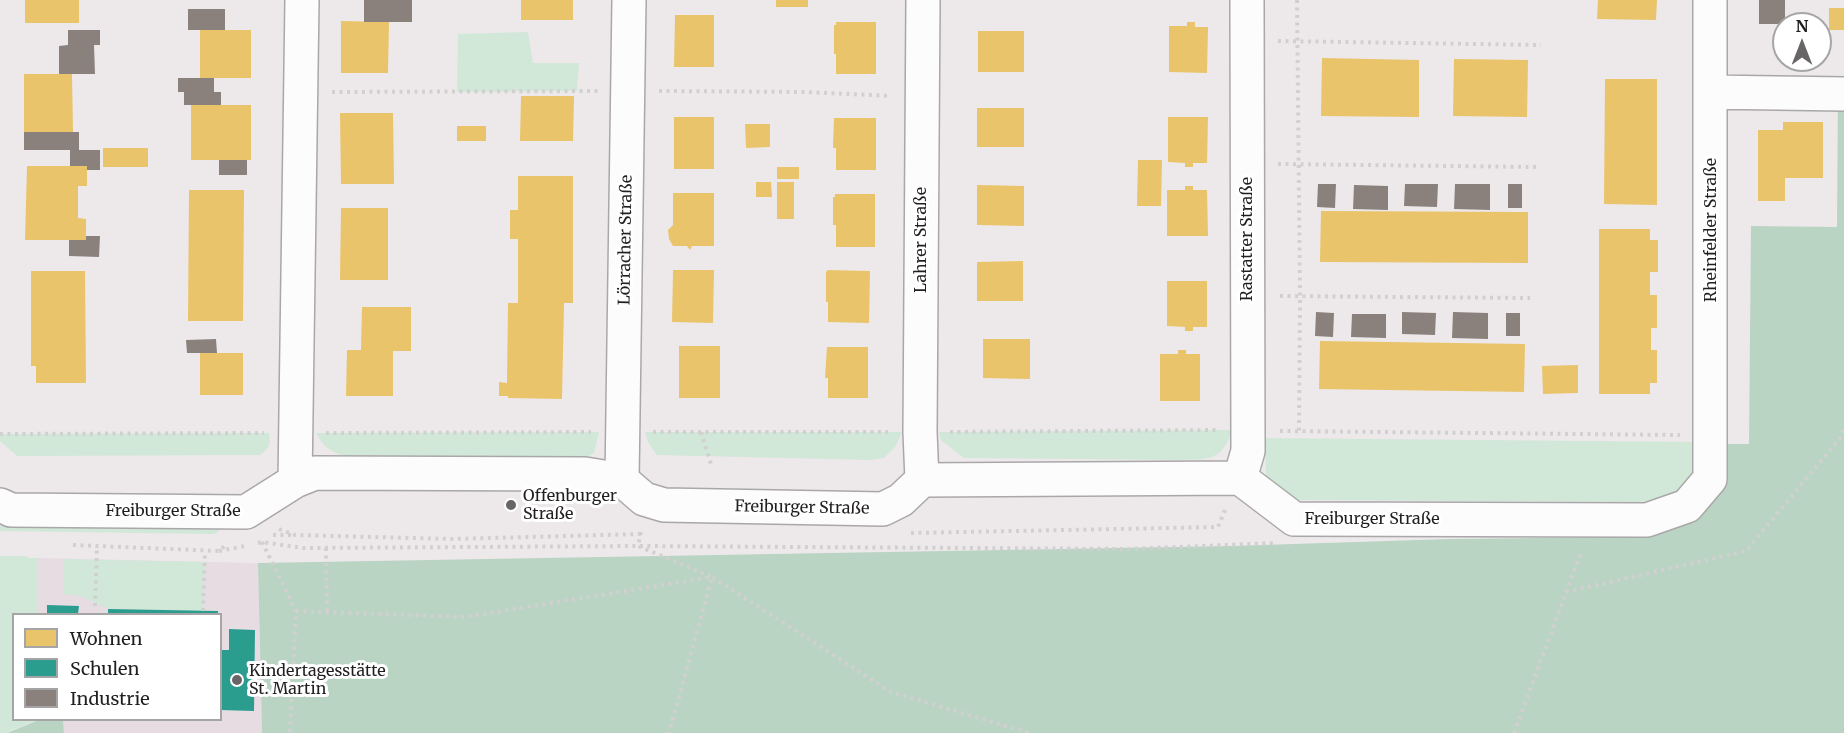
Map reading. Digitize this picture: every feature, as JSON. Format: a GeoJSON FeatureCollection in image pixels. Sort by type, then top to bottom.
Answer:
{"type":"FeatureCollection","features":[{"type":"Feature","properties":{"kind":"street"},"geometry":{"type":"LineString","coordinates":[[295,481],[303,0]]}},
{"type":"Feature","properties":{"kind":"street","name":"Lörracher Straße"},"geometry":{"type":"LineString","coordinates":[[629,0],[623,432],[633,490]]}},
{"type":"Feature","properties":{"kind":"street","name":"Lahrer Straße"},"geometry":{"type":"LineString","coordinates":[[922,480],[920,432],[923,0]]}},
{"type":"Feature","properties":{"kind":"street","name":"Rastatter Straße"},"geometry":{"type":"LineString","coordinates":[[1240,478],[1248,451],[1247,0]]}},
{"type":"Feature","properties":{"kind":"street","name":"Rheinfelder Straße"},"geometry":{"type":"LineString","coordinates":[[1710,0],[1711,448]]}},
{"type":"Feature","properties":{"kind":"street"},"geometry":{"type":"LineString","coordinates":[[1710,92],[1844,93]]}},
{"type":"Feature","properties":{"kind":"street","name":"Freiburger Straße"},"geometry":{"type":"LineString","coordinates":[[1240,478],[1294,519],[1647,520],[1687,506],[1710,479],[1711,448]]}},
{"type":"Feature","properties":{"kind":"street","name":"Freiburger Straße"},"geometry":{"type":"LineString","coordinates":[[0,505],[11,510],[252,523],[295,481],[315,473],[585,474],[633,490],[664,505],[883,509],[901,500],[922,480]]}},
{"type":"Feature","properties":{"kind":"street"},"geometry":{"type":"LineString","coordinates":[[922,480],[1240,478]]}},
{"type":"Feature","properties":{"kind":"path"},"geometry":{"type":"LineString","coordinates":[[1297,0],[1299,431]]}},
{"type":"Feature","properties":{"kind":"path"},"geometry":{"type":"LineString","coordinates":[[1247,40],[1541,45]]}},
{"type":"Feature","properties":{"kind":"path"},"geometry":{"type":"LineString","coordinates":[[301,93],[628,90],[806,92],[922,97]]}},
{"type":"Feature","properties":{"kind":"path"},"geometry":{"type":"LineString","coordinates":[[1247,163],[1536,167]]}},
{"type":"Feature","properties":{"kind":"path"},"geometry":{"type":"LineString","coordinates":[[1246,296],[1530,298]]}},
{"type":"Feature","properties":{"kind":"path"},"geometry":{"type":"LineString","coordinates":[[1566,592],[1746,551],[1840,438],[1844,428]]}},
{"type":"Feature","properties":{"kind":"path"},"geometry":{"type":"LineString","coordinates":[[0,434],[1248,430],[1711,448]]}},
{"type":"Feature","properties":{"kind":"path"},"geometry":{"type":"LineString","coordinates":[[701,432],[711,465]]}},
{"type":"Feature","properties":{"kind":"path"},"geometry":{"type":"LineString","coordinates":[[633,490],[641,534],[638,546]]}},
{"type":"Feature","properties":{"kind":"path"},"geometry":{"type":"LineString","coordinates":[[1514,733],[1593,521]]}},
{"type":"Feature","properties":{"kind":"path"},"geometry":{"type":"LineString","coordinates":[[252,523],[295,535]]}},
{"type":"Feature","properties":{"kind":"path"},"geometry":{"type":"LineString","coordinates":[[252,523],[296,611],[290,733]]}},
{"type":"Feature","properties":{"kind":"path"},"geometry":{"type":"LineString","coordinates":[[219,551],[262,542],[303,548],[638,546],[1129,549],[1280,543]]}},
{"type":"Feature","properties":{"kind":"path"},"geometry":{"type":"LineString","coordinates":[[95,606],[97,546]]}},
{"type":"Feature","properties":{"kind":"path"},"geometry":{"type":"LineString","coordinates":[[638,546],[712,577],[891,692],[1030,733]]}},
{"type":"Feature","properties":{"kind":"path"},"geometry":{"type":"LineString","coordinates":[[326,548],[327,612]]}},
{"type":"Feature","properties":{"kind":"path"},"geometry":{"type":"LineString","coordinates":[[203,611],[205,551]]}},
{"type":"Feature","properties":{"kind":"path"},"geometry":{"type":"LineString","coordinates":[[296,611],[465,617],[712,577]]}},
{"type":"Feature","properties":{"kind":"path"},"geometry":{"type":"LineString","coordinates":[[669,733],[712,577]]}},
{"type":"Feature","properties":{"kind":"shaded area"},"geometry":{"type":"Polygon","coordinates":[[[38,558],[258,563],[262,733],[64,733],[63,721],[222,721],[222,613],[38,613],[38,558]]]}},
{"type":"Feature","properties":{"kind":"green space"},"geometry":{"type":"Polygon","coordinates":[[[528,32],[533,63],[579,63],[577,91],[457,92],[458,34],[528,32]]]}},
{"type":"Feature","properties":{"kind":"green space"},"geometry":{"type":"Polygon","coordinates":[[[1844,86],[1844,733],[262,733],[258,563],[1625,537],[1647,520],[1687,506],[1718,444],[1749,444],[1751,226],[1837,227],[1838,87],[1844,86]]]}},
{"type":"Feature","properties":{"kind":"green space"},"geometry":{"type":"Polygon","coordinates":[[[1232,430],[1224,448],[1213,457],[1179,460],[964,458],[941,440],[939,432],[1232,430]]]}},
{"type":"Feature","properties":{"kind":"green space"},"geometry":{"type":"Polygon","coordinates":[[[599,432],[594,453],[586,457],[345,456],[328,448],[316,433],[599,432]]]}},
{"type":"Feature","properties":{"kind":"green space"},"geometry":{"type":"Polygon","coordinates":[[[645,432],[902,432],[895,447],[884,458],[870,460],[657,455],[649,444],[645,432]]]}},
{"type":"Feature","properties":{"kind":"green space"},"geometry":{"type":"Polygon","coordinates":[[[269,433],[269,446],[260,455],[17,456],[0,441],[0,434],[269,433]]]}},
{"type":"Feature","properties":{"kind":"green space"},"geometry":{"type":"Polygon","coordinates":[[[1265,438],[1698,442],[1693,476],[1684,488],[1672,495],[1641,502],[1295,500],[1266,477],[1265,438]]]}},
{"type":"Feature","properties":{"kind":"green space"},"geometry":{"type":"Polygon","coordinates":[[[0,521],[220,525],[218,532],[214,534],[0,531],[0,521]]]}},
{"type":"Feature","properties":{"kind":"green space"},"geometry":{"type":"Polygon","coordinates":[[[0,556],[38,558],[38,613],[12,613],[12,721],[35,721],[9,731],[9,733],[0,733],[0,556]]]}},
{"type":"Feature","properties":{"kind":"green space"},"geometry":{"type":"Polygon","coordinates":[[[63,559],[205,562],[203,611],[108,609],[81,596],[63,594],[63,559]]]}},
{"type":"Feature","properties":{"kind":"green space"},"geometry":{"type":"Polygon","coordinates":[[[36,721],[63,721],[64,733],[9,732],[36,721]]]}},
{"type":"Feature","properties":{"kind":"building: Wohnen"},"geometry":{"type":"Polygon","coordinates":[[[25,0],[79,0],[79,23],[25,23],[25,0]]]}},
{"type":"Feature","properties":{"kind":"building: Wohnen"},"geometry":{"type":"Polygon","coordinates":[[[521,0],[573,0],[573,20],[521,20],[521,0]]]}},
{"type":"Feature","properties":{"kind":"building: Wohnen"},"geometry":{"type":"Polygon","coordinates":[[[776,0],[808,0],[808,7],[776,7],[776,0]]]}},
{"type":"Feature","properties":{"kind":"building: Wohnen"},"geometry":{"type":"Polygon","coordinates":[[[1598,0],[1657,0],[1656,20],[1597,19],[1598,0]]]}},
{"type":"Feature","properties":{"kind":"building: Wohnen"},"geometry":{"type":"Polygon","coordinates":[[[1829,8],[1844,8],[1844,30],[1832,30],[1832,12],[1829,12],[1829,8]]]}},
{"type":"Feature","properties":{"kind":"building: Wohnen"},"geometry":{"type":"Polygon","coordinates":[[[675,15],[714,15],[714,67],[674,67],[675,15]]]}},
{"type":"Feature","properties":{"kind":"building: Wohnen"},"geometry":{"type":"Polygon","coordinates":[[[341,21],[389,22],[388,73],[341,73],[341,21]]]}},
{"type":"Feature","properties":{"kind":"building: Wohnen"},"geometry":{"type":"Polygon","coordinates":[[[836,22],[876,22],[876,74],[836,74],[834,25],[836,22]]]}},
{"type":"Feature","properties":{"kind":"building: Wohnen"},"geometry":{"type":"Polygon","coordinates":[[[1187,22],[1195,22],[1195,27],[1208,27],[1207,73],[1169,72],[1169,26],[1187,26],[1187,22]]]}},
{"type":"Feature","properties":{"kind":"building: Wohnen"},"geometry":{"type":"Polygon","coordinates":[[[200,30],[251,30],[251,78],[200,78],[200,30]]]}},
{"type":"Feature","properties":{"kind":"building: Wohnen"},"geometry":{"type":"Polygon","coordinates":[[[978,31],[1024,31],[1024,72],[978,72],[978,31]]]}},
{"type":"Feature","properties":{"kind":"building: Wohnen"},"geometry":{"type":"Polygon","coordinates":[[[1322,58],[1419,60],[1419,117],[1321,116],[1322,58]]]}},
{"type":"Feature","properties":{"kind":"building: Wohnen"},"geometry":{"type":"Polygon","coordinates":[[[1454,59],[1528,60],[1527,117],[1453,116],[1454,59]]]}},
{"type":"Feature","properties":{"kind":"building: Wohnen"},"geometry":{"type":"Polygon","coordinates":[[[24,74],[72,74],[73,132],[24,132],[24,74]]]}},
{"type":"Feature","properties":{"kind":"building: Wohnen"},"geometry":{"type":"Polygon","coordinates":[[[1605,79],[1657,79],[1657,205],[1604,204],[1605,79]]]}},
{"type":"Feature","properties":{"kind":"building: Wohnen"},"geometry":{"type":"Polygon","coordinates":[[[521,96],[574,96],[573,141],[520,141],[521,96]]]}},
{"type":"Feature","properties":{"kind":"building: Wohnen"},"geometry":{"type":"Polygon","coordinates":[[[191,105],[251,105],[251,160],[191,160],[191,105]]]}},
{"type":"Feature","properties":{"kind":"building: Wohnen"},"geometry":{"type":"Polygon","coordinates":[[[977,108],[1024,108],[1024,147],[977,147],[977,108]]]}},
{"type":"Feature","properties":{"kind":"building: Wohnen"},"geometry":{"type":"Polygon","coordinates":[[[340,113],[393,113],[394,184],[341,184],[340,113]]]}},
{"type":"Feature","properties":{"kind":"building: Wohnen"},"geometry":{"type":"Polygon","coordinates":[[[674,117],[714,117],[714,169],[674,169],[674,117]]]}},
{"type":"Feature","properties":{"kind":"building: Wohnen"},"geometry":{"type":"Polygon","coordinates":[[[1168,117],[1208,117],[1207,163],[1193,163],[1193,167],[1185,167],[1185,163],[1168,162],[1168,117]]]}},
{"type":"Feature","properties":{"kind":"building: Wohnen"},"geometry":{"type":"Polygon","coordinates":[[[834,118],[876,118],[876,170],[836,170],[836,148],[833,148],[834,118]]]}},
{"type":"Feature","properties":{"kind":"building: Wohnen"},"geometry":{"type":"Polygon","coordinates":[[[1783,122],[1823,122],[1823,178],[1785,178],[1785,201],[1758,201],[1758,130],[1783,130],[1783,122]]]}},
{"type":"Feature","properties":{"kind":"building: Wohnen"},"geometry":{"type":"Polygon","coordinates":[[[745,124],[770,124],[770,147],[746,148],[745,124]]]}},
{"type":"Feature","properties":{"kind":"building: Wohnen"},"geometry":{"type":"Polygon","coordinates":[[[457,126],[486,126],[486,141],[457,141],[457,126]]]}},
{"type":"Feature","properties":{"kind":"building: Wohnen"},"geometry":{"type":"Polygon","coordinates":[[[103,148],[148,148],[148,167],[103,167],[103,148]]]}},
{"type":"Feature","properties":{"kind":"building: Wohnen"},"geometry":{"type":"Polygon","coordinates":[[[1138,160],[1162,160],[1161,206],[1137,206],[1138,160]]]}},
{"type":"Feature","properties":{"kind":"building: Wohnen"},"geometry":{"type":"Polygon","coordinates":[[[27,166],[87,166],[87,186],[78,186],[78,218],[86,219],[86,240],[25,240],[27,166]]]}},
{"type":"Feature","properties":{"kind":"building: Wohnen"},"geometry":{"type":"Polygon","coordinates":[[[777,167],[799,167],[799,179],[777,179],[777,167]]]}},
{"type":"Feature","properties":{"kind":"building: Wohnen"},"geometry":{"type":"Polygon","coordinates":[[[518,176],[573,176],[573,303],[564,303],[562,399],[499,396],[499,382],[507,383],[508,303],[518,303],[518,239],[510,239],[510,210],[518,210],[518,176]]]}},
{"type":"Feature","properties":{"kind":"building: Wohnen"},"geometry":{"type":"Polygon","coordinates":[[[756,182],[771,182],[772,197],[756,197],[756,182]]]}},
{"type":"Feature","properties":{"kind":"building: Wohnen"},"geometry":{"type":"Polygon","coordinates":[[[777,182],[794,182],[794,219],[777,219],[777,182]]]}},
{"type":"Feature","properties":{"kind":"building: Wohnen"},"geometry":{"type":"Polygon","coordinates":[[[977,185],[1024,186],[1024,226],[977,225],[977,185]]]}},
{"type":"Feature","properties":{"kind":"building: Wohnen"},"geometry":{"type":"Polygon","coordinates":[[[1185,186],[1193,186],[1193,190],[1207,190],[1208,236],[1167,236],[1167,190],[1185,190],[1185,186]]]}},
{"type":"Feature","properties":{"kind":"building: Wohnen"},"geometry":{"type":"Polygon","coordinates":[[[189,190],[244,190],[243,321],[188,321],[189,190]]]}},
{"type":"Feature","properties":{"kind":"building: Wohnen"},"geometry":{"type":"Polygon","coordinates":[[[673,193],[714,193],[714,246],[692,246],[690,250],[687,246],[673,246],[668,230],[673,225],[673,193]]]}},
{"type":"Feature","properties":{"kind":"building: Wohnen"},"geometry":{"type":"Polygon","coordinates":[[[835,194],[875,194],[875,247],[836,247],[836,225],[833,225],[833,197],[835,194]]]}},
{"type":"Feature","properties":{"kind":"building: Wohnen"},"geometry":{"type":"Polygon","coordinates":[[[341,208],[388,208],[388,280],[340,280],[341,208]]]}},
{"type":"Feature","properties":{"kind":"building: Wohnen"},"geometry":{"type":"Polygon","coordinates":[[[1321,211],[1528,212],[1528,263],[1320,262],[1321,211]]]}},
{"type":"Feature","properties":{"kind":"building: Wohnen"},"geometry":{"type":"Polygon","coordinates":[[[1599,229],[1650,229],[1650,240],[1658,240],[1658,272],[1650,272],[1650,295],[1657,295],[1657,328],[1651,328],[1651,350],[1657,350],[1657,383],[1650,383],[1650,394],[1599,394],[1599,229]]]}},
{"type":"Feature","properties":{"kind":"building: Wohnen"},"geometry":{"type":"Polygon","coordinates":[[[1023,261],[1023,301],[977,301],[977,262],[1023,261]]]}},
{"type":"Feature","properties":{"kind":"building: Wohnen"},"geometry":{"type":"Polygon","coordinates":[[[673,270],[714,270],[713,323],[672,322],[673,270]]]}},
{"type":"Feature","properties":{"kind":"building: Wohnen"},"geometry":{"type":"Polygon","coordinates":[[[828,270],[870,271],[869,323],[828,322],[826,272],[828,270]]]}},
{"type":"Feature","properties":{"kind":"building: Wohnen"},"geometry":{"type":"Polygon","coordinates":[[[31,271],[85,271],[86,383],[36,383],[36,366],[31,366],[31,271]]]}},
{"type":"Feature","properties":{"kind":"building: Wohnen"},"geometry":{"type":"Polygon","coordinates":[[[1167,281],[1207,281],[1207,327],[1193,327],[1193,331],[1185,331],[1185,327],[1167,326],[1167,281]]]}},
{"type":"Feature","properties":{"kind":"building: Wohnen"},"geometry":{"type":"Polygon","coordinates":[[[362,307],[411,307],[411,351],[393,351],[393,396],[346,396],[347,350],[361,350],[362,307]]]}},
{"type":"Feature","properties":{"kind":"building: Wohnen"},"geometry":{"type":"Polygon","coordinates":[[[983,339],[1030,339],[1030,379],[983,378],[983,339]]]}},
{"type":"Feature","properties":{"kind":"building: Wohnen"},"geometry":{"type":"Polygon","coordinates":[[[1320,341],[1525,344],[1524,392],[1319,389],[1320,341]]]}},
{"type":"Feature","properties":{"kind":"building: Wohnen"},"geometry":{"type":"Polygon","coordinates":[[[679,346],[720,346],[720,398],[679,398],[679,346]]]}},
{"type":"Feature","properties":{"kind":"building: Wohnen"},"geometry":{"type":"Polygon","coordinates":[[[827,347],[868,347],[868,398],[828,398],[828,378],[825,378],[827,347]]]}},
{"type":"Feature","properties":{"kind":"building: Wohnen"},"geometry":{"type":"Polygon","coordinates":[[[1178,350],[1186,350],[1186,354],[1200,354],[1200,401],[1160,401],[1160,354],[1178,354],[1178,350]]]}},
{"type":"Feature","properties":{"kind":"building: Wohnen"},"geometry":{"type":"Polygon","coordinates":[[[200,353],[243,353],[243,395],[200,395],[200,353]]]}},
{"type":"Feature","properties":{"kind":"building: Wohnen"},"geometry":{"type":"Polygon","coordinates":[[[1578,365],[1578,393],[1543,394],[1542,366],[1578,365]]]}},
{"type":"Feature","properties":{"kind":"building: Schulen"},"geometry":{"type":"Polygon","coordinates":[[[47,605],[79,606],[78,613],[47,613],[47,605]]]}},
{"type":"Feature","properties":{"kind":"building: Schulen"},"geometry":{"type":"Polygon","coordinates":[[[108,609],[218,611],[218,613],[108,613],[108,609]]]}},
{"type":"Feature","properties":{"kind":"building: Schulen","name":"Kindertagesstätte St. Martin"},"geometry":{"type":"Polygon","coordinates":[[[229,629],[255,630],[254,711],[222,710],[222,650],[229,650],[229,629]]]}},
{"type":"Feature","properties":{"kind":"building: Industrie"},"geometry":{"type":"Polygon","coordinates":[[[364,0],[412,0],[412,22],[364,22],[364,0]]]}},
{"type":"Feature","properties":{"kind":"building: Industrie"},"geometry":{"type":"Polygon","coordinates":[[[1759,0],[1785,0],[1785,12],[1772,12],[1772,24],[1759,24],[1759,0]]]}},
{"type":"Feature","properties":{"kind":"building: Industrie"},"geometry":{"type":"Polygon","coordinates":[[[188,9],[225,9],[225,30],[188,30],[188,9]]]}},
{"type":"Feature","properties":{"kind":"building: Industrie"},"geometry":{"type":"Polygon","coordinates":[[[68,30],[100,30],[100,45],[94,45],[95,74],[59,74],[59,46],[68,45],[68,30]]]}},
{"type":"Feature","properties":{"kind":"building: Industrie"},"geometry":{"type":"Polygon","coordinates":[[[178,78],[214,78],[214,92],[221,92],[221,105],[184,105],[184,92],[178,92],[178,78]]]}},
{"type":"Feature","properties":{"kind":"building: Industrie"},"geometry":{"type":"Polygon","coordinates":[[[24,132],[79,132],[79,150],[100,150],[100,170],[87,170],[87,166],[70,166],[70,150],[24,150],[24,132]]]}},
{"type":"Feature","properties":{"kind":"building: Industrie"},"geometry":{"type":"Polygon","coordinates":[[[219,160],[247,160],[247,175],[219,175],[219,160]]]}},
{"type":"Feature","properties":{"kind":"building: Industrie"},"geometry":{"type":"Polygon","coordinates":[[[1318,184],[1336,184],[1335,208],[1317,207],[1318,184]]]}},
{"type":"Feature","properties":{"kind":"building: Industrie"},"geometry":{"type":"Polygon","coordinates":[[[1405,184],[1438,184],[1437,207],[1404,206],[1405,184]]]}},
{"type":"Feature","properties":{"kind":"building: Industrie"},"geometry":{"type":"Polygon","coordinates":[[[1455,184],[1490,184],[1490,210],[1454,209],[1455,184]]]}},
{"type":"Feature","properties":{"kind":"building: Industrie"},"geometry":{"type":"Polygon","coordinates":[[[1508,184],[1522,184],[1522,208],[1508,208],[1508,184]]]}},
{"type":"Feature","properties":{"kind":"building: Industrie"},"geometry":{"type":"Polygon","coordinates":[[[1354,185],[1388,186],[1388,210],[1353,209],[1354,185]]]}},
{"type":"Feature","properties":{"kind":"building: Industrie"},"geometry":{"type":"Polygon","coordinates":[[[86,236],[100,236],[99,257],[69,256],[69,240],[86,240],[86,236]]]}},
{"type":"Feature","properties":{"kind":"building: Industrie"},"geometry":{"type":"Polygon","coordinates":[[[1316,312],[1334,313],[1333,337],[1315,336],[1316,312]]]}},
{"type":"Feature","properties":{"kind":"building: Industrie"},"geometry":{"type":"Polygon","coordinates":[[[1402,312],[1436,313],[1435,335],[1402,334],[1402,312]]]}},
{"type":"Feature","properties":{"kind":"building: Industrie"},"geometry":{"type":"Polygon","coordinates":[[[1453,312],[1488,313],[1488,339],[1452,338],[1453,312]]]}},
{"type":"Feature","properties":{"kind":"building: Industrie"},"geometry":{"type":"Polygon","coordinates":[[[1506,313],[1520,313],[1520,336],[1506,336],[1506,313]]]}},
{"type":"Feature","properties":{"kind":"building: Industrie"},"geometry":{"type":"Polygon","coordinates":[[[1352,314],[1386,314],[1386,338],[1351,337],[1352,314]]]}},
{"type":"Feature","properties":{"kind":"building: Industrie"},"geometry":{"type":"Polygon","coordinates":[[[216,339],[217,353],[187,353],[186,340],[216,339]]]}},
{"type":"Feature","properties":{"kind":"place","name":"Offenburger Straße"},"geometry":{"type":"Point","coordinates":[511,505]}},
{"type":"Feature","properties":{"kind":"place","name":"Kindertagesstätte St. Martin"},"geometry":{"type":"Point","coordinates":[237,680]}}]}
